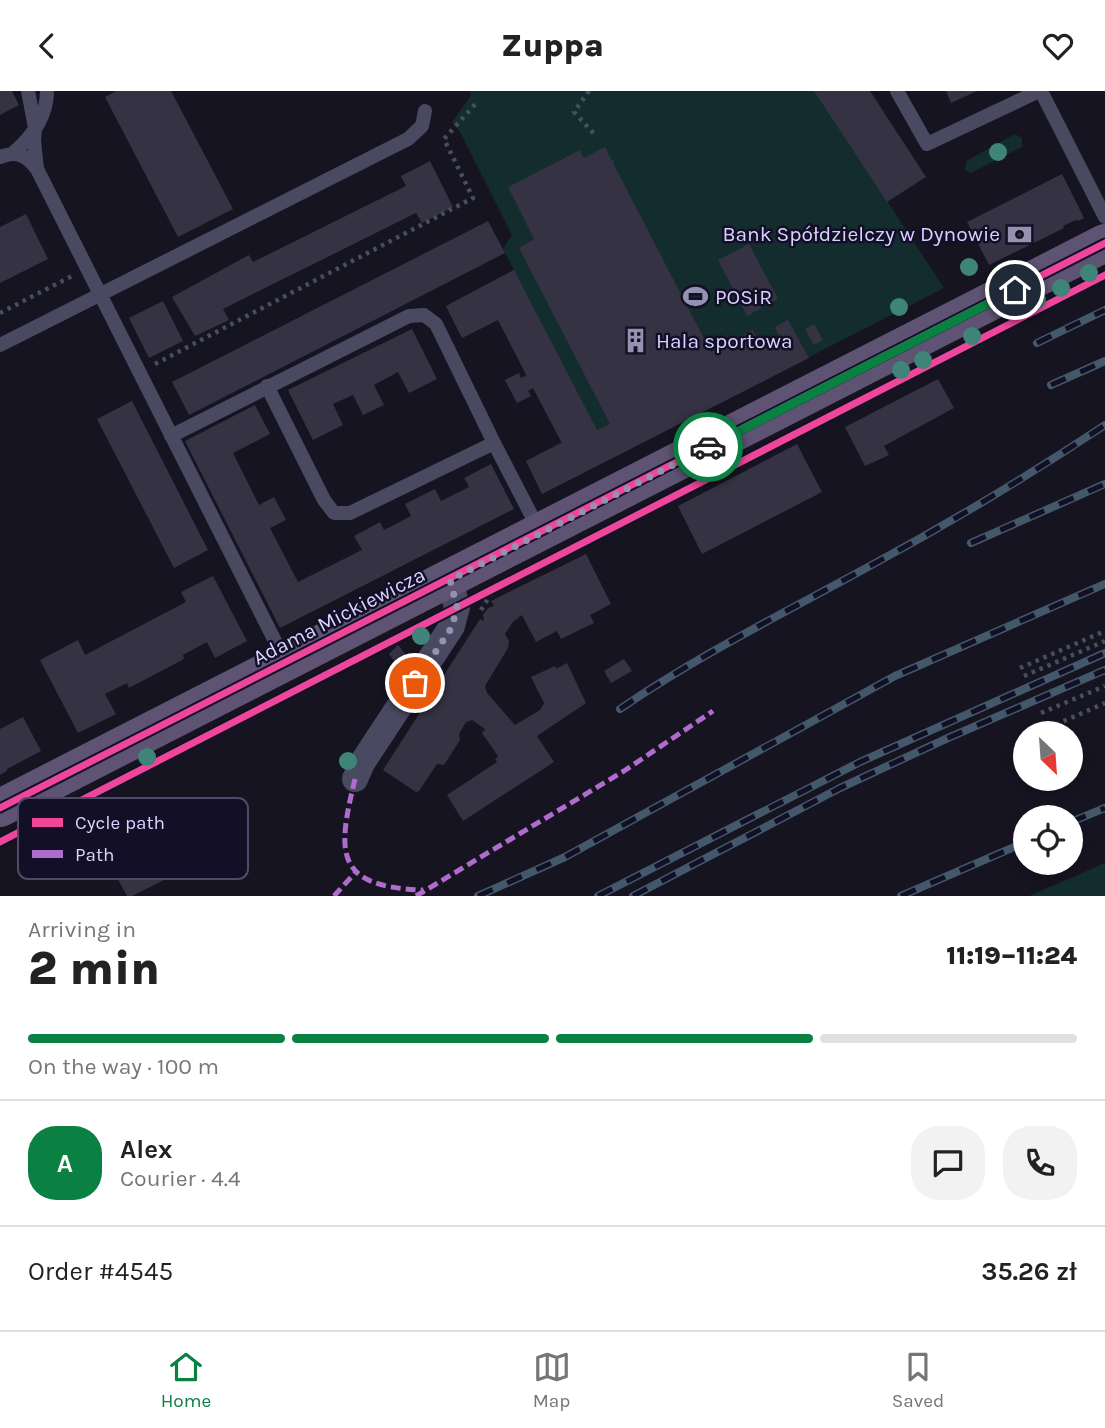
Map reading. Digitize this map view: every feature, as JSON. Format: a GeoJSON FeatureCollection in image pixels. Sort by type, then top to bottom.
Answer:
{"type":"FeatureCollection","features":[{"type":"Feature","properties":{"kind":"main road","name":"Adama Mickiewicza"},"geometry":{"type":"LineString","coordinates":[[21,798],[285,663],[453,594],[541,532],[1105,243]]}},
{"type":"Feature","properties":{"kind":"main road","name":"Adama Mickiewicza"},"geometry":{"type":"LineString","coordinates":[[0,809],[18,800]]}},
{"type":"Feature","properties":{"kind":"street"},"geometry":{"type":"LineString","coordinates":[[355,779],[362,763],[452,627],[453,594]]}},
{"type":"Feature","properties":{"kind":"lane"},"geometry":{"type":"LineString","coordinates":[[28,91],[35,128],[37,169]]}},
{"type":"Feature","properties":{"kind":"lane"},"geometry":{"type":"LineString","coordinates":[[6,155],[35,128],[46,112],[47,91]]}},
{"type":"Feature","properties":{"kind":"lane"},"geometry":{"type":"LineString","coordinates":[[897,91],[927,144],[1040,91],[1105,216]]}},
{"type":"Feature","properties":{"kind":"lane"},"geometry":{"type":"LineString","coordinates":[[0,345],[408,139],[422,126],[425,111]]}},
{"type":"Feature","properties":{"kind":"lane"},"geometry":{"type":"LineString","coordinates":[[6,155],[29,159],[37,169],[285,663]]}},
{"type":"Feature","properties":{"kind":"lane"},"geometry":{"type":"LineString","coordinates":[[171,436],[409,316],[424,315],[436,324],[541,532]]}},
{"type":"Feature","properties":{"kind":"lane"},"geometry":{"type":"LineString","coordinates":[[267,386],[324,500],[334,513],[350,513],[494,443]]}},
{"type":"Feature","properties":{"kind":"path"},"geometry":{"type":"LineString","coordinates":[[589,91],[573,112],[596,136]]}},
{"type":"Feature","properties":{"kind":"path"},"geometry":{"type":"LineString","coordinates":[[138,372],[473,198],[444,139],[478,101]]}},
{"type":"Feature","properties":{"kind":"path"},"geometry":{"type":"LineString","coordinates":[[0,313],[86,268]]}},
{"type":"Feature","properties":{"kind":"path"},"geometry":{"type":"LineString","coordinates":[[453,594],[495,587]]}},
{"type":"Feature","properties":{"kind":"path"},"geometry":{"type":"LineString","coordinates":[[1020,668],[1105,631]]}},
{"type":"Feature","properties":{"kind":"path"},"geometry":{"type":"LineString","coordinates":[[1024,675],[1105,641]]}},
{"type":"Feature","properties":{"kind":"path"},"geometry":{"type":"LineString","coordinates":[[1041,713],[1105,686]]}},
{"type":"Feature","properties":{"kind":"path"},"geometry":{"type":"LineString","coordinates":[[1064,721],[1105,703]]}},
{"type":"Feature","properties":{"kind":"green space","name":"POSiR"},"geometry":{"type":"Polygon","coordinates":[[[470,91],[815,91],[944,288],[542,494],[526,461],[561,442],[533,388],[528,391],[531,396],[517,403],[505,380],[519,373],[521,378],[526,375],[498,320],[462,338],[446,306],[514,270],[503,249],[512,235],[460,132],[452,122],[471,95],[470,91]]]}},
{"type":"Feature","properties":{"kind":"green space"},"geometry":{"type":"Polygon","coordinates":[[[1015,134],[1022,138],[1022,147],[971,173],[965,170],[966,161],[1015,134]]]}},
{"type":"Feature","properties":{"kind":"green space"},"geometry":{"type":"Polygon","coordinates":[[[1105,863],[1105,896],[1029,896],[1083,875],[1083,873],[1105,863]]]}},
{"type":"Feature","properties":{"kind":"building"},"geometry":{"type":"Polygon","coordinates":[[[0,91],[12,91],[19,105],[0,115],[0,91]]]}},
{"type":"Feature","properties":{"kind":"building"},"geometry":{"type":"Polygon","coordinates":[[[116,91],[171,91],[233,209],[178,237],[105,97],[116,91]]]}},
{"type":"Feature","properties":{"kind":"building"},"geometry":{"type":"Polygon","coordinates":[[[814,91],[870,91],[926,177],[887,202],[814,91]]]}},
{"type":"Feature","properties":{"kind":"building"},"geometry":{"type":"Polygon","coordinates":[[[946,91],[977,91],[951,103],[946,91]]]}},
{"type":"Feature","properties":{"kind":"building","name":"Hala sportowa"},"geometry":{"type":"Polygon","coordinates":[[[605,147],[612,161],[616,159],[613,163],[711,352],[753,330],[761,347],[780,338],[775,327],[788,320],[809,358],[542,494],[526,461],[562,443],[533,388],[528,391],[531,396],[517,403],[505,380],[519,373],[521,378],[527,376],[498,320],[462,338],[446,306],[514,270],[597,430],[610,424],[519,248],[534,239],[508,187],[580,150],[583,158],[605,147]]]}},
{"type":"Feature","properties":{"kind":"building"},"geometry":{"type":"Polygon","coordinates":[[[430,161],[453,207],[422,223],[416,213],[223,309],[229,320],[195,336],[172,297],[249,255],[253,262],[406,186],[401,176],[430,161]]]}},
{"type":"Feature","properties":{"kind":"building"},"geometry":{"type":"Polygon","coordinates":[[[1062,174],[1084,218],[1063,226],[1064,228],[989,265],[967,222],[1062,174]]]}},
{"type":"Feature","properties":{"kind":"building"},"geometry":{"type":"Polygon","coordinates":[[[26,214],[48,259],[0,283],[0,227],[26,214]]]}},
{"type":"Feature","properties":{"kind":"building"},"geometry":{"type":"Polygon","coordinates":[[[488,221],[505,253],[189,415],[172,382],[488,221]]]}},
{"type":"Feature","properties":{"kind":"building"},"geometry":{"type":"Polygon","coordinates":[[[749,244],[778,299],[747,316],[718,260],[749,244]]]}},
{"type":"Feature","properties":{"kind":"building"},"geometry":{"type":"Polygon","coordinates":[[[163,301],[183,341],[149,358],[129,318],[163,301]]]}},
{"type":"Feature","properties":{"kind":"building"},"geometry":{"type":"Polygon","coordinates":[[[814,324],[823,340],[814,345],[805,329],[814,324]]]}},
{"type":"Feature","properties":{"kind":"building"},"geometry":{"type":"Polygon","coordinates":[[[412,329],[437,379],[409,393],[398,372],[374,385],[384,405],[363,415],[353,395],[333,404],[343,425],[313,440],[288,390],[412,329]]]}},
{"type":"Feature","properties":{"kind":"building"},"geometry":{"type":"Polygon","coordinates":[[[938,379],[954,408],[884,446],[889,455],[865,466],[845,427],[938,379]]]}},
{"type":"Feature","properties":{"kind":"building"},"geometry":{"type":"Polygon","coordinates":[[[132,401],[208,550],[174,568],[97,419],[132,401]]]}},
{"type":"Feature","properties":{"kind":"building"},"geometry":{"type":"Polygon","coordinates":[[[255,405],[270,434],[233,453],[259,505],[274,497],[286,520],[270,528],[298,582],[362,550],[354,536],[380,522],[384,530],[411,516],[405,504],[435,489],[441,501],[469,487],[464,478],[491,464],[514,509],[280,628],[185,441],[255,405]]]}},
{"type":"Feature","properties":{"kind":"building"},"geometry":{"type":"Polygon","coordinates":[[[797,444],[822,492],[702,554],[678,506],[797,444]]]}},
{"type":"Feature","properties":{"kind":"building"},"geometry":{"type":"Polygon","coordinates":[[[586,554],[611,604],[590,615],[594,623],[561,639],[557,631],[536,642],[522,615],[505,634],[509,641],[508,648],[485,686],[487,693],[515,725],[540,710],[544,703],[531,677],[567,663],[586,703],[537,736],[554,762],[463,821],[447,795],[497,762],[495,759],[498,756],[482,733],[485,729],[472,720],[466,722],[459,734],[460,740],[444,765],[437,764],[419,791],[416,792],[383,770],[480,619],[484,621],[483,615],[488,608],[494,606],[491,601],[586,554]]]}},
{"type":"Feature","properties":{"kind":"building"},"geometry":{"type":"Polygon","coordinates":[[[213,576],[247,641],[215,658],[207,642],[183,655],[184,659],[129,688],[127,683],[105,694],[116,714],[78,733],[40,660],[78,640],[85,655],[186,602],[181,592],[213,576]]]}},
{"type":"Feature","properties":{"kind":"building"},"geometry":{"type":"Polygon","coordinates":[[[398,645],[407,656],[397,665],[389,654],[398,645]]]}},
{"type":"Feature","properties":{"kind":"building"},"geometry":{"type":"Polygon","coordinates":[[[624,659],[632,671],[611,683],[604,671],[624,659]]]}},
{"type":"Feature","properties":{"kind":"building"},"geometry":{"type":"Polygon","coordinates":[[[23,717],[41,751],[0,775],[0,729],[23,717]]]}},
{"type":"Feature","properties":{"kind":"building"},"geometry":{"type":"Polygon","coordinates":[[[118,879],[166,879],[132,896],[127,896],[118,879]]]}},
{"type":"Feature","properties":{"kind":"railway"},"geometry":{"type":"LineString","coordinates":[[1037,343],[1105,310]]}},
{"type":"Feature","properties":{"kind":"railway"},"geometry":{"type":"LineString","coordinates":[[1051,385],[1105,361]]}},
{"type":"Feature","properties":{"kind":"railway"},"geometry":{"type":"LineString","coordinates":[[620,709],[711,652],[959,516],[1105,425]]}},
{"type":"Feature","properties":{"kind":"railway"},"geometry":{"type":"LineString","coordinates":[[971,543],[1105,484]]}},
{"type":"Feature","properties":{"kind":"railway"},"geometry":{"type":"LineString","coordinates":[[478,896],[565,857],[895,676],[1105,584]]}},
{"type":"Feature","properties":{"kind":"railway"},"geometry":{"type":"LineString","coordinates":[[598,896],[860,762],[1105,653]]}},
{"type":"Feature","properties":{"kind":"railway"},"geometry":{"type":"LineString","coordinates":[[633,896],[840,788],[1105,670]]}},
{"type":"Feature","properties":{"kind":"railway"},"geometry":{"type":"LineString","coordinates":[[1083,817],[1105,808]]}},
{"type":"Feature","properties":{"kind":"railway"},"geometry":{"type":"LineString","coordinates":[[901,896],[1013,848]]}},
{"type":"Feature","properties":{"kind":"marked path"},"geometry":{"type":"LineString","coordinates":[[416,896],[624,771],[713,711]]}},
{"type":"Feature","properties":{"kind":"marked path"},"geometry":{"type":"LineString","coordinates":[[355,779],[346,827],[345,846],[349,861],[358,873],[372,882],[423,890]]}},
{"type":"Feature","properties":{"kind":"marked path"},"geometry":{"type":"LineString","coordinates":[[334,896],[355,873]]}},
{"type":"Feature","properties":{"kind":"cycle path"},"geometry":{"type":"LineString","coordinates":[[20,798],[1105,243]]}},
{"type":"Feature","properties":{"kind":"cycle path"},"geometry":{"type":"LineString","coordinates":[[86,798],[1105,275]]}},
{"type":"Feature","properties":{"kind":"cycle path"},"geometry":{"type":"LineString","coordinates":[[0,808],[18,799]]}},
{"type":"Feature","properties":{"kind":"cycle path"},"geometry":{"type":"LineString","coordinates":[[0,842],[18,833]]}},
{"type":"Feature","properties":{"kind":"way so far"},"geometry":{"type":"LineString","coordinates":[[415,683],[452,627],[457,607],[450,580],[708,447]]}},
{"type":"Feature","properties":{"kind":"place","name":"Bank Spółdzielczy w Dynowie"},"geometry":{"type":"Point","coordinates":[1020,234]}},
{"type":"Feature","properties":{"kind":"place","name":"POSiR"},"geometry":{"type":"Point","coordinates":[695,297]}},
{"type":"Feature","properties":{"kind":"place","name":"Hala sportowa"},"geometry":{"type":"Point","coordinates":[636,341]}},
{"type":"Feature","properties":{"kind":"route"},"geometry":{"type":"LineString","coordinates":[[708,447],[1015,290]]}}]}
